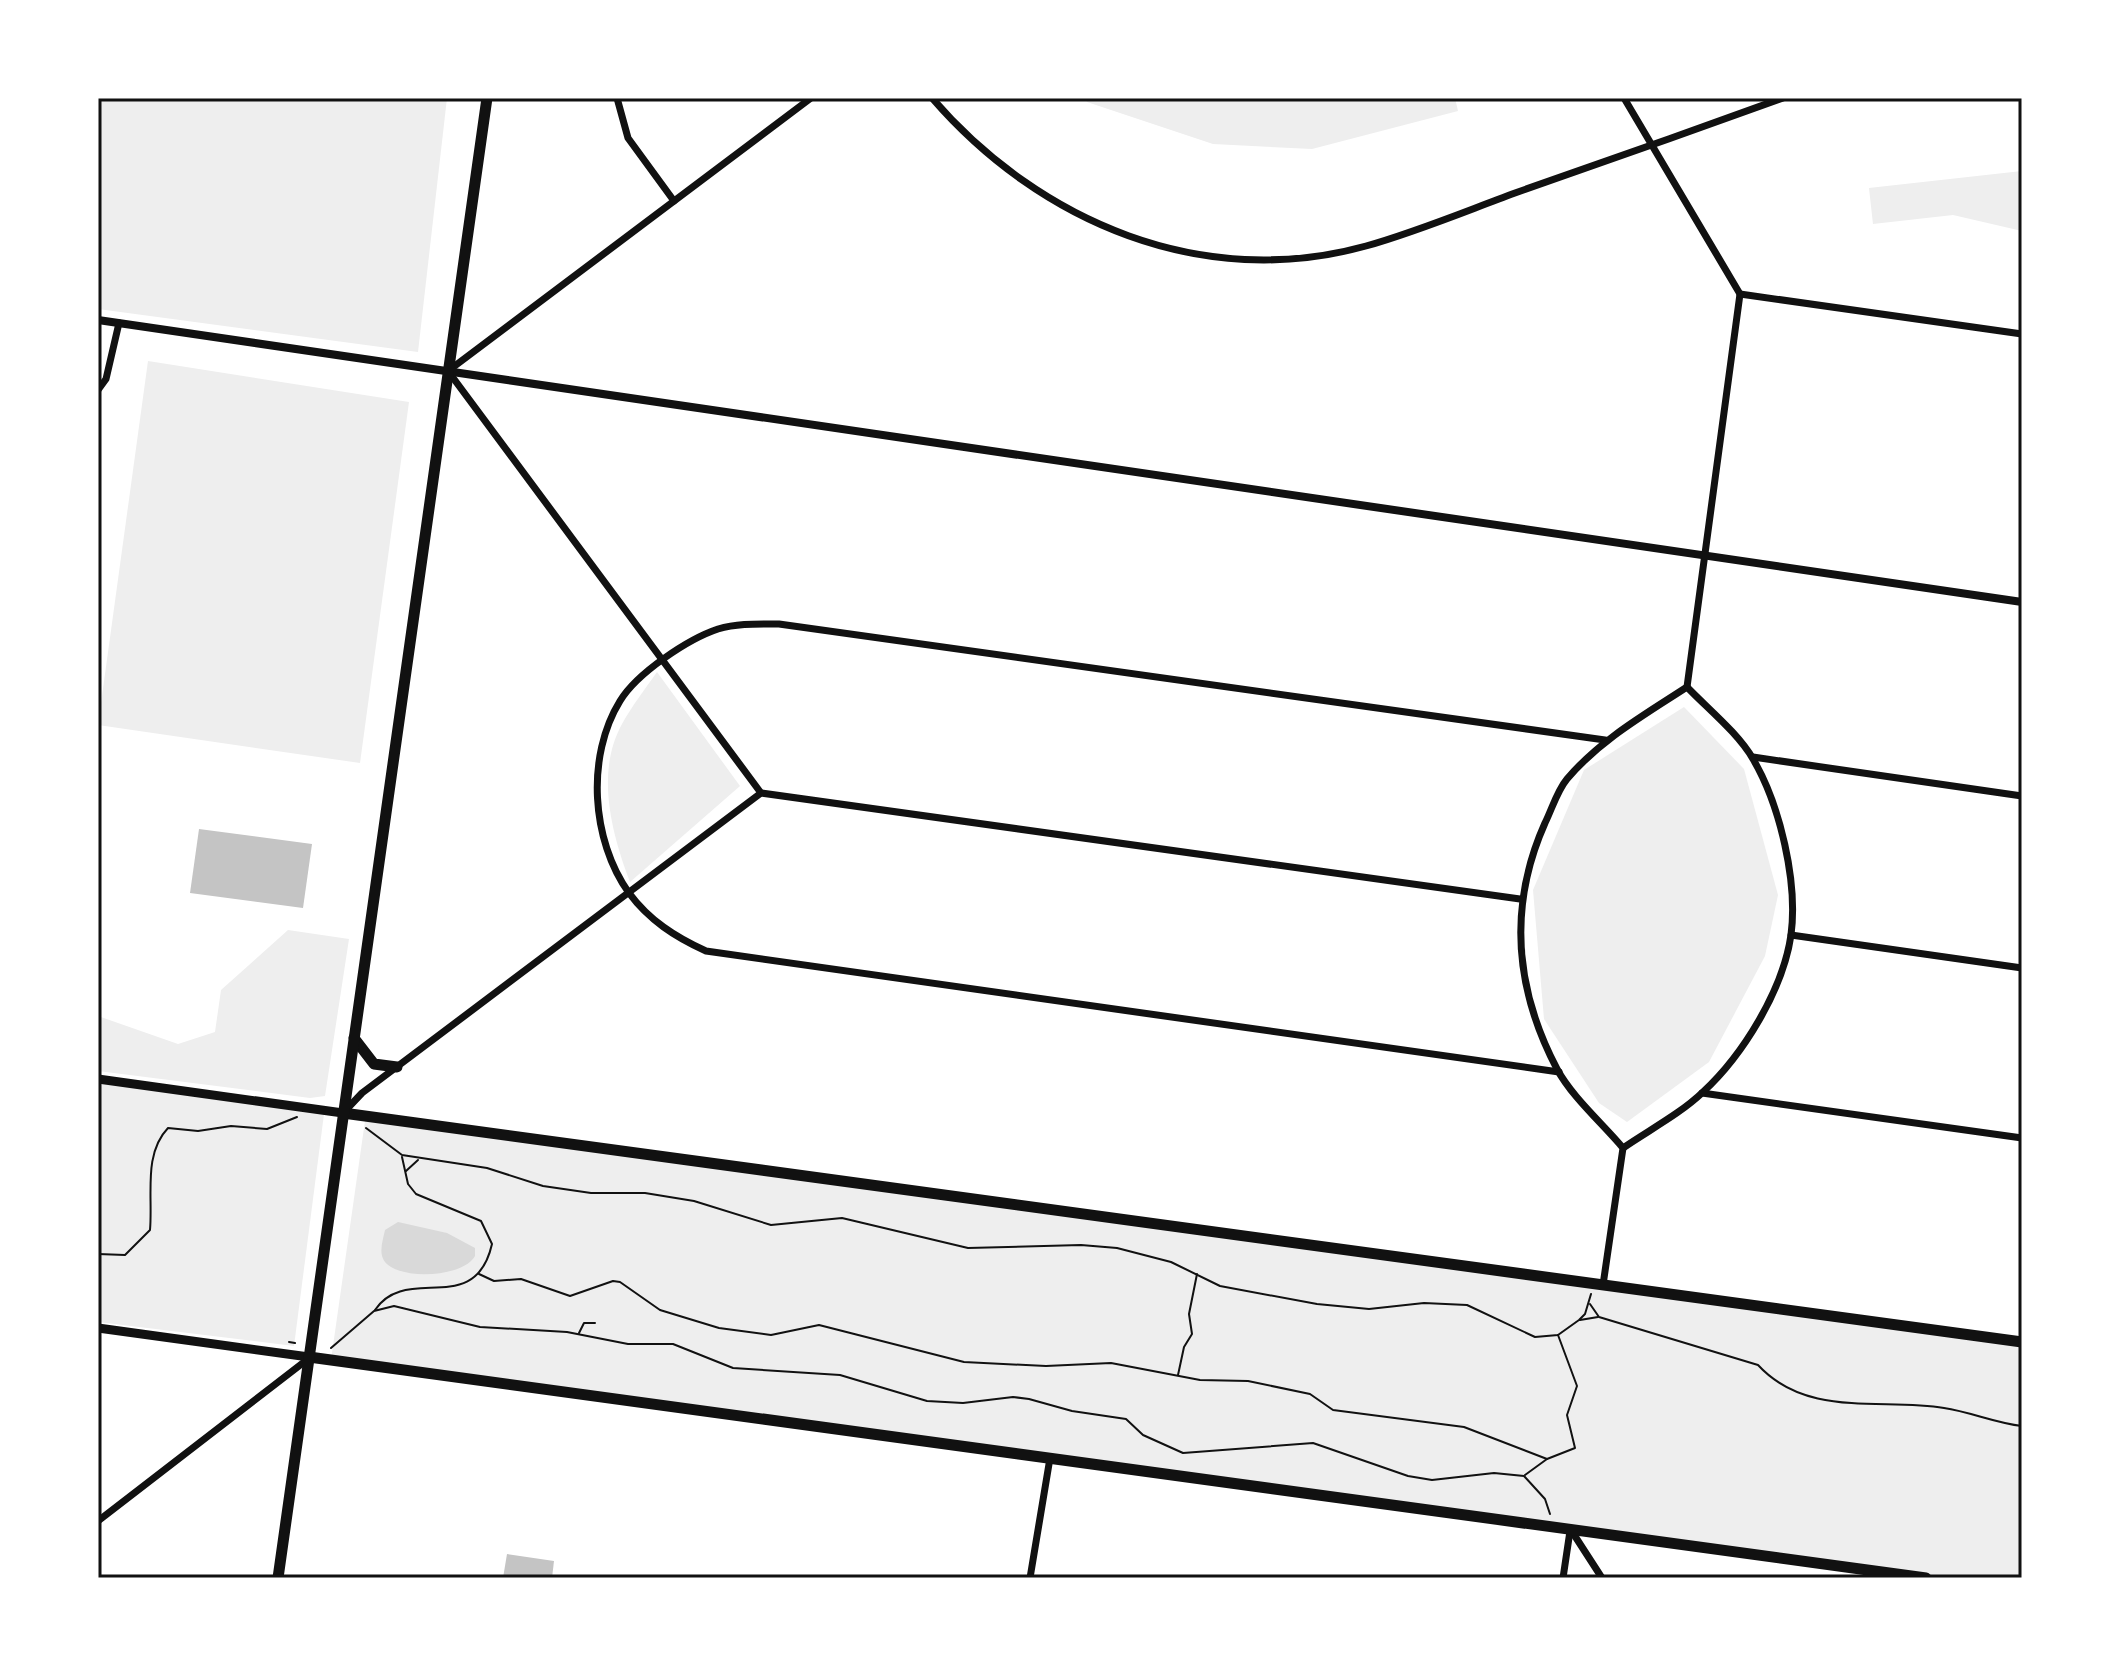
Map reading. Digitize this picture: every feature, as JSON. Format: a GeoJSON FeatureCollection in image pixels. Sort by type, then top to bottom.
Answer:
{"type":"FeatureCollection","features":[{"type":"Feature","properties":{"kind":"main road"},"geometry":{"type":"LineString","coordinates":[[278,1578],[487,98]]}},
{"type":"Feature","properties":{"kind":"main road"},"geometry":{"type":"LineString","coordinates":[[354,1038],[374,1064],[397,1067]]}},
{"type":"Feature","properties":{"kind":"main road"},"geometry":{"type":"LineString","coordinates":[[98,1079],[1598,1287],[2022,1342]]}},
{"type":"Feature","properties":{"kind":"main road"},"geometry":{"type":"LineString","coordinates":[[98,1328],[1926,1578]]}},
{"type":"Feature","properties":{"kind":"street"},"geometry":{"type":"LineString","coordinates":[[617,98],[628,138],[674,201]]}},
{"type":"Feature","properties":{"kind":"street"},"geometry":{"type":"LineString","coordinates":[[448,371],[811,98]]}},
{"type":"Feature","properties":{"kind":"street"},"geometry":{"type":"LineString","coordinates":[[932,98],[1001,164],[1070,211],[1147,244],[1234,260],[1289,259],[1366,246],[1783,98]]}},
{"type":"Feature","properties":{"kind":"street"},"geometry":{"type":"LineString","coordinates":[[1623,1148],[1559,1072],[1535,1020],[1522,959],[1520,899],[1534,848],[1564,782],[1605,740],[1687,687],[1740,294],[1624,98]]}},
{"type":"Feature","properties":{"kind":"street"},"geometry":{"type":"LineString","coordinates":[[1740,294],[2022,334]]}},
{"type":"Feature","properties":{"kind":"street"},"geometry":{"type":"LineString","coordinates":[[98,320],[1705,559],[2022,602]]}},
{"type":"Feature","properties":{"kind":"street"},"geometry":{"type":"LineString","coordinates":[[98,390],[106,379],[119,323]]}},
{"type":"Feature","properties":{"kind":"street"},"geometry":{"type":"LineString","coordinates":[[448,371],[761,793]]}},
{"type":"Feature","properties":{"kind":"street"},"geometry":{"type":"LineString","coordinates":[[1559,1072],[706,951],[661,927],[628,891],[607,852],[600,827],[598,790],[603,739],[621,699],[662,659],[715,630],[738,625],[779,624],[1605,740]]}},
{"type":"Feature","properties":{"kind":"street"},"geometry":{"type":"LineString","coordinates":[[1598,1287],[1623,1148],[1702,1093],[1740,1051],[1768,1004],[1791,935],[1790,890],[1782,826],[1753,757],[1687,687]]}},
{"type":"Feature","properties":{"kind":"street"},"geometry":{"type":"LineString","coordinates":[[1753,757],[2022,796]]}},
{"type":"Feature","properties":{"kind":"street"},"geometry":{"type":"LineString","coordinates":[[343,1113],[362,1093],[761,793],[1520,899]]}},
{"type":"Feature","properties":{"kind":"street"},"geometry":{"type":"LineString","coordinates":[[1791,935],[2022,968]]}},
{"type":"Feature","properties":{"kind":"street"},"geometry":{"type":"LineString","coordinates":[[1702,1093],[2022,1138]]}},
{"type":"Feature","properties":{"kind":"street"},"geometry":{"type":"LineString","coordinates":[[98,1521],[288,1377],[309,1357]]}},
{"type":"Feature","properties":{"kind":"street"},"geometry":{"type":"LineString","coordinates":[[1030,1578],[1050,1458]]}},
{"type":"Feature","properties":{"kind":"street"},"geometry":{"type":"LineString","coordinates":[[1563,1578],[1570,1529]]}},
{"type":"Feature","properties":{"kind":"street"},"geometry":{"type":"LineString","coordinates":[[1570,1529],[1602,1578]]}},
{"type":"Feature","properties":{"kind":"path"},"geometry":{"type":"LineString","coordinates":[[98,1254],[125,1255],[150,1230],[153,1151],[158,1138],[168,1128],[198,1131],[231,1126],[267,1129],[298,1116]]}},
{"type":"Feature","properties":{"kind":"path"},"geometry":{"type":"LineString","coordinates":[[357,1125],[402,1155],[418,1160],[487,1168],[543,1186],[591,1193],[645,1193],[694,1201],[771,1225],[842,1218],[968,1248],[1081,1245],[1117,1248],[1171,1262],[1234,1289],[1337,1307],[1390,1309],[1443,1302],[1467,1305],[1490,1313],[1520,1332],[1546,1338],[1558,1335],[1579,1320],[1598,1287]]}},
{"type":"Feature","properties":{"kind":"path"},"geometry":{"type":"LineString","coordinates":[[327,1348],[332,1349],[391,1294],[460,1286],[479,1274],[492,1244],[488,1230],[481,1221],[416,1194],[405,1172],[402,1155]]}},
{"type":"Feature","properties":{"kind":"path"},"geometry":{"type":"LineString","coordinates":[[405,1172],[418,1160]]}},
{"type":"Feature","properties":{"kind":"path"},"geometry":{"type":"LineString","coordinates":[[479,1274],[494,1281],[521,1279],[570,1296],[613,1281],[620,1282],[660,1310],[719,1328],[751,1333],[771,1335],[819,1325],[964,1362],[1046,1366],[1111,1363],[1178,1377],[1260,1383],[1310,1394],[1333,1410],[1464,1427],[1547,1459]]}},
{"type":"Feature","properties":{"kind":"path"},"geometry":{"type":"LineString","coordinates":[[1178,1377],[1184,1347],[1191,1338],[1189,1314],[1197,1274]]}},
{"type":"Feature","properties":{"kind":"path"},"geometry":{"type":"LineString","coordinates":[[391,1294],[394,1306]]}},
{"type":"Feature","properties":{"kind":"path"},"geometry":{"type":"LineString","coordinates":[[1590,1303],[1599,1317]]}},
{"type":"Feature","properties":{"kind":"path"},"geometry":{"type":"LineString","coordinates":[[374,1311],[394,1306],[480,1327],[578,1334],[628,1344],[673,1344],[733,1368],[840,1375],[927,1401],[963,1403],[1013,1397],[1029,1399],[1072,1411],[1126,1419],[1143,1435],[1183,1453],[1313,1443],[1420,1478],[1457,1479],[1508,1473],[1524,1476],[1545,1499],[1549,1519]]}},
{"type":"Feature","properties":{"kind":"path"},"geometry":{"type":"LineString","coordinates":[[1579,1320],[1599,1317],[1758,1365],[1774,1382],[1841,1405],[1944,1408],[1996,1423],[2022,1426]]}},
{"type":"Feature","properties":{"kind":"path"},"geometry":{"type":"LineString","coordinates":[[578,1334],[584,1323],[595,1323]]}},
{"type":"Feature","properties":{"kind":"path"},"geometry":{"type":"LineString","coordinates":[[1524,1476],[1547,1459],[1573,1450],[1568,1406],[1577,1386],[1558,1335]]}},
{"type":"Feature","properties":{"kind":"path"},"geometry":{"type":"LineString","coordinates":[[289,1342],[295,1343]]}},
{"type":"Feature","properties":{"kind":"shaded area"},"geometry":{"type":"Polygon","coordinates":[[[98,98],[447,98],[418,352],[98,309],[98,98]]]}},
{"type":"Feature","properties":{"kind":"shaded area"},"geometry":{"type":"Polygon","coordinates":[[[1085,98],[1455,98],[1458,111],[1312,149],[1213,144],[1087,102],[1085,98]]]}},
{"type":"Feature","properties":{"kind":"shaded area"},"geometry":{"type":"Polygon","coordinates":[[[2022,171],[2022,231],[1953,215],[1873,224],[1869,188],[2022,171]]]}},
{"type":"Feature","properties":{"kind":"shaded area"},"geometry":{"type":"Polygon","coordinates":[[[148,361],[409,402],[360,763],[98,725],[148,361]]]}},
{"type":"Feature","properties":{"kind":"shaded area"},"geometry":{"type":"Polygon","coordinates":[[[657,672],[740,786],[630,882],[612,824],[609,763],[622,724],[657,672]]]}},
{"type":"Feature","properties":{"kind":"shaded area"},"geometry":{"type":"Polygon","coordinates":[[[1684,707],[1744,769],[1778,895],[1765,956],[1709,1062],[1627,1122],[1599,1103],[1544,1019],[1533,890],[1584,770],[1684,707]]]}},
{"type":"Feature","properties":{"kind":"shaded area"},"geometry":{"type":"Polygon","coordinates":[[[288,930],[349,939],[325,1096],[310,1098],[98,1071],[98,1016],[178,1044],[215,1032],[221,990],[288,930]]]}},
{"type":"Feature","properties":{"kind":"shaded area"},"geometry":{"type":"Polygon","coordinates":[[[98,1083],[324,1114],[294,1346],[98,1322],[98,1083]]]}},
{"type":"Feature","properties":{"kind":"shaded area"},"geometry":{"type":"Polygon","coordinates":[[[365,1121],[2022,1342],[2022,1578],[1926,1578],[331,1360],[365,1121]]]}},
{"type":"Feature","properties":{"kind":"shaded area"},"geometry":{"type":"Polygon","coordinates":[[[398,1222],[447,1233],[475,1248],[475,1256],[469,1263],[446,1272],[418,1274],[393,1268],[383,1258],[382,1246],[385,1230],[398,1222]]]}},
{"type":"Feature","properties":{"kind":"building"},"geometry":{"type":"Polygon","coordinates":[[[199,829],[312,844],[303,908],[190,893],[199,829]]]}},
{"type":"Feature","properties":{"kind":"building"},"geometry":{"type":"Polygon","coordinates":[[[507,1554],[554,1561],[552,1578],[503,1578],[507,1554]]]}}]}
